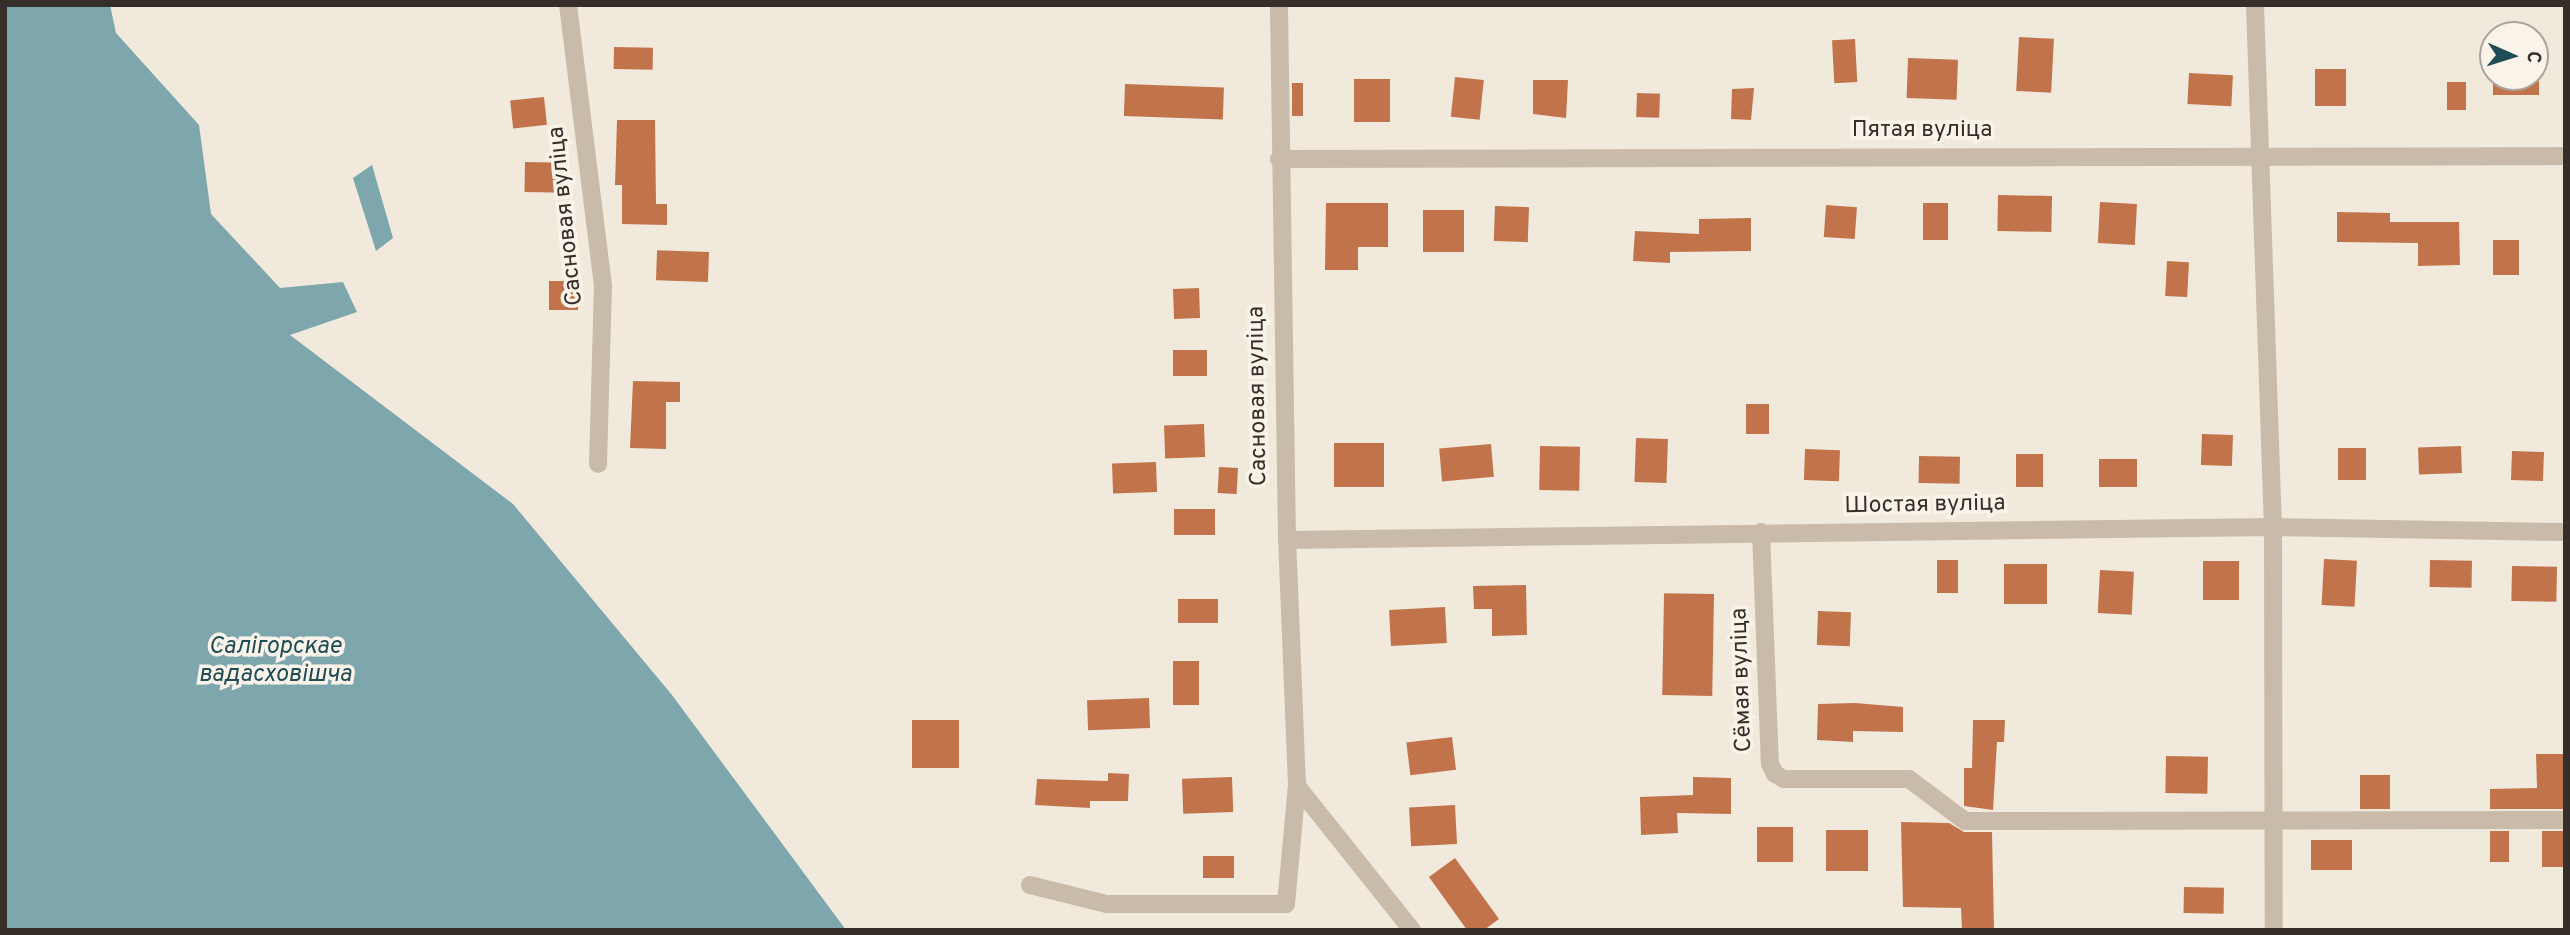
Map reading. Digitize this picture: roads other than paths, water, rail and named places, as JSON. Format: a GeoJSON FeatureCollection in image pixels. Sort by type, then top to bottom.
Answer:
{"type":"FeatureCollection","features":[{"type":"Feature","properties":{"kind":"street","name":"Сасновая вуліца"},"geometry":{"type":"LineString","coordinates":[[568,5],[603,285],[598,464]]}},
{"type":"Feature","properties":{"kind":"street","name":"Сасновая вуліца"},"geometry":{"type":"LineString","coordinates":[[1030,885],[1107,904],[1286,904],[1297,786],[1287,540],[1279,159],[1279,5]]}},
{"type":"Feature","properties":{"kind":"street"},"geometry":{"type":"LineString","coordinates":[[2255,5],[2258,153],[2273,527],[2274,929]]}},
{"type":"Feature","properties":{"kind":"street","name":"Пятая вуліца"},"geometry":{"type":"LineString","coordinates":[[1279,159],[2258,153],[2565,156]]}},
{"type":"Feature","properties":{"kind":"street","name":"Шостая вуліца"},"geometry":{"type":"LineString","coordinates":[[1287,540],[2273,527],[2565,532]]}},
{"type":"Feature","properties":{"kind":"street","name":"Сёмая вуліца"},"geometry":{"type":"LineString","coordinates":[[1761,532],[1770,764],[1775,774],[1784,779],[1909,779],[1965,821],[2273,821]]}},
{"type":"Feature","properties":{"kind":"street"},"geometry":{"type":"LineString","coordinates":[[1297,786],[1412,930]]}},
{"type":"Feature","properties":{"kind":"street"},"geometry":{"type":"LineString","coordinates":[[2273,821],[2565,820]]}},
{"type":"Feature","properties":{"kind":"water","name":"Салігорскае вадасховішча"},"geometry":{"type":"Polygon","coordinates":[[[5,5],[110,5],[116,33],[199,125],[211,214],[280,288],[343,282],[357,312],[290,335],[513,504],[672,695],[846,930],[5,930],[5,5]]]}},
{"type":"Feature","properties":{"kind":"water"},"geometry":{"type":"Polygon","coordinates":[[[372,165],[393,238],[376,251],[353,178],[372,165]]]}}]}
